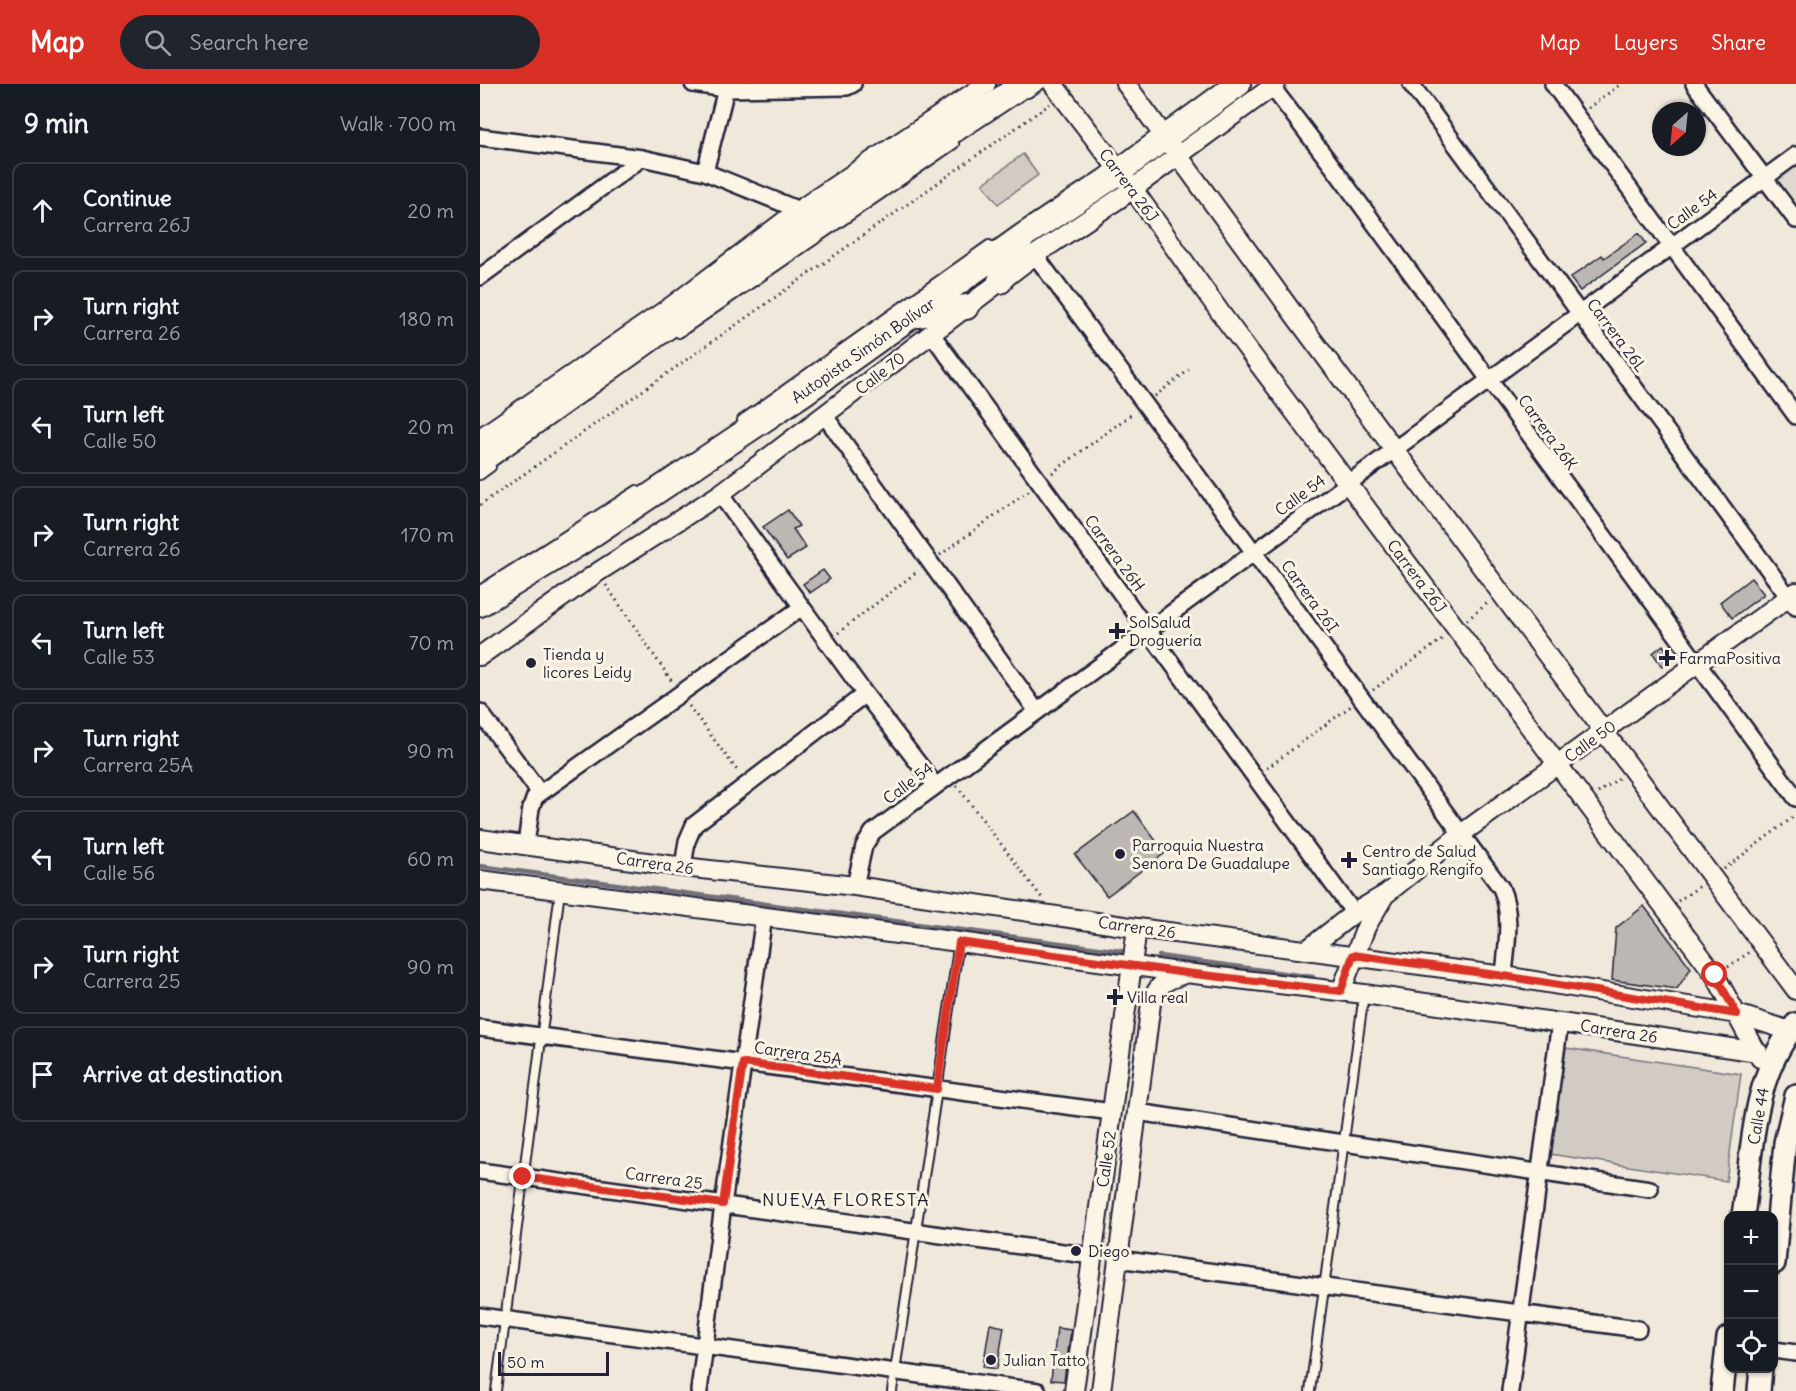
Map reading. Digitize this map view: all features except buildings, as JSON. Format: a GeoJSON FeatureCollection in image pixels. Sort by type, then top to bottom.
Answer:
{"type":"FeatureCollection","features":[{"type":"Feature","properties":{"kind":"highway","name":"Autopista Simón Bolívar"},"geometry":{"type":"LineString","coordinates":[[480,604],[578,544],[677,479],[796,399],[913,316],[1029,246],[1119,169],[1238,84]]}},
{"type":"Feature","properties":{"kind":"highway"},"geometry":{"type":"LineString","coordinates":[[490,461],[678,311],[813,222],[1020,92]]}},
{"type":"Feature","properties":{"kind":"highway"},"geometry":{"type":"LineString","coordinates":[[1000,281],[1029,246]]}},
{"type":"Feature","properties":{"kind":"highway"},"geometry":{"type":"LineString","coordinates":[[913,316],[966,307]]}},
{"type":"Feature","properties":{"kind":"main road","name":"Calle 44"},"geometry":{"type":"LineString","coordinates":[[1744,1211],[1758,1103],[1765,1077],[1778,1050],[1793,1028]]}},
{"type":"Feature","properties":{"kind":"main road","name":"Calle 44"},"geometry":{"type":"LineString","coordinates":[[1778,1227],[1788,1200],[1790,1142],[1796,1096]]}},
{"type":"Feature","properties":{"kind":"main road"},"geometry":{"type":"LineString","coordinates":[[1722,1391],[1724,1373]]}},
{"type":"Feature","properties":{"kind":"main road"},"geometry":{"type":"LineString","coordinates":[[1759,1391],[1761,1373]]}},
{"type":"Feature","properties":{"kind":"street"},"geometry":{"type":"LineString","coordinates":[[693,84],[726,89],[847,87],[853,84]]}},
{"type":"Feature","properties":{"kind":"street"},"geometry":{"type":"LineString","coordinates":[[480,438],[678,311],[799,210],[986,84]]}},
{"type":"Feature","properties":{"kind":"street"},"geometry":{"type":"LineString","coordinates":[[1126,84],[1796,990]]}},
{"type":"Feature","properties":{"kind":"street","name":"Carrera 26L"},"geometry":{"type":"LineString","coordinates":[[1411,84],[1579,314],[1794,599]]}},
{"type":"Feature","properties":{"kind":"street"},"geometry":{"type":"LineString","coordinates":[[1553,84],[1670,247],[1796,416]]}},
{"type":"Feature","properties":{"kind":"street"},"geometry":{"type":"LineString","coordinates":[[1694,84],[1796,220]]}},
{"type":"Feature","properties":{"kind":"street"},"geometry":{"type":"LineString","coordinates":[[1164,137],[1274,86]]}},
{"type":"Feature","properties":{"kind":"street","name":"Carrera 26K"},"geometry":{"type":"LineString","coordinates":[[1274,86],[1796,798]]}},
{"type":"Feature","properties":{"kind":"street"},"geometry":{"type":"LineString","coordinates":[[705,172],[726,89]]}},
{"type":"Feature","properties":{"kind":"street","name":"Carrera 26J"},"geometry":{"type":"LineString","coordinates":[[1057,90],[1119,169],[1222,315],[1715,975],[1758,1052],[1765,1077]]}},
{"type":"Feature","properties":{"kind":"street"},"geometry":{"type":"LineString","coordinates":[[480,137],[642,158],[705,172],[799,210]]}},
{"type":"Feature","properties":{"kind":"street","name":"Calle 54"},"geometry":{"type":"LineString","coordinates":[[855,886],[867,840],[873,832],[935,784],[1796,155]]}},
{"type":"Feature","properties":{"kind":"street"},"geometry":{"type":"LineString","coordinates":[[480,277],[642,158]]}},
{"type":"Feature","properties":{"kind":"street","name":"Carrera 26I"},"geometry":{"type":"LineString","coordinates":[[1029,246],[1502,888],[1508,914],[1504,976]]}},
{"type":"Feature","properties":{"kind":"street","name":"Calle 70"},"geometry":{"type":"LineString","coordinates":[[480,656],[598,572],[720,494],[1000,281]]}},
{"type":"Feature","properties":{"kind":"street","name":"Carrera 26H"},"geometry":{"type":"LineString","coordinates":[[931,333],[1354,913]]}},
{"type":"Feature","properties":{"kind":"street"},"geometry":{"type":"LineString","coordinates":[[825,416],[1036,710]]}},
{"type":"Feature","properties":{"kind":"street"},"geometry":{"type":"LineString","coordinates":[[720,494],[865,694],[935,784]]}},
{"type":"Feature","properties":{"kind":"street","name":"Calle 50"},"geometry":{"type":"LineString","coordinates":[[1308,949],[1354,913],[1386,894],[1461,834],[1558,764],[1697,664],[1794,599]]}},
{"type":"Feature","properties":{"kind":"street"},"geometry":{"type":"LineString","coordinates":[[526,844],[531,804],[535,797],[802,607]]}},
{"type":"Feature","properties":{"kind":"street"},"geometry":{"type":"LineString","coordinates":[[683,867],[687,840],[694,825],[865,694]]}},
{"type":"Feature","properties":{"kind":"street"},"geometry":{"type":"LineString","coordinates":[[480,712],[540,793]]}},
{"type":"Feature","properties":{"kind":"street","name":"Carrera 26"},"geometry":{"type":"LineString","coordinates":[[480,838],[683,867],[855,886],[1137,928],[1504,976],[1737,1014],[1793,1028]]}},
{"type":"Feature","properties":{"kind":"street","name":"Carrera 26"},"geometry":{"type":"LineString","coordinates":[[480,880],[1186,973],[1364,994],[1758,1052]]}},
{"type":"Feature","properties":{"kind":"street","name":"Calle 50"},"geometry":{"type":"LineString","coordinates":[[1341,991],[1353,955],[1366,927],[1386,894]]}},
{"type":"Feature","properties":{"kind":"street"},"geometry":{"type":"LineString","coordinates":[[699,1391],[764,916]]}},
{"type":"Feature","properties":{"kind":"street","name":"Calle 52"},"geometry":{"type":"LineString","coordinates":[[1074,1391],[1137,928]]}},
{"type":"Feature","properties":{"kind":"street","name":"Calle 52"},"geometry":{"type":"LineString","coordinates":[[1101,1391],[1151,1003],[1156,988],[1186,973]]}},
{"type":"Feature","properties":{"kind":"street"},"geometry":{"type":"LineString","coordinates":[[1510,1391],[1560,1022]]}},
{"type":"Feature","properties":{"kind":"street","name":"Carrera 25A"},"geometry":{"type":"LineString","coordinates":[[480,1028],[1112,1112]]}},
{"type":"Feature","properties":{"kind":"street"},"geometry":{"type":"LineString","coordinates":[[1137,1113],[1650,1189]]}},
{"type":"Feature","properties":{"kind":"street","name":"Carrera 25"},"geometry":{"type":"LineString","coordinates":[[480,1171],[1092,1256]]}},
{"type":"Feature","properties":{"kind":"street"},"geometry":{"type":"LineString","coordinates":[[1118,1259],[1638,1329]]}},
{"type":"Feature","properties":{"kind":"street"},"geometry":{"type":"LineString","coordinates":[[480,1316],[1038,1391]]}},
{"type":"Feature","properties":{"kind":"street"},"geometry":{"type":"LineString","coordinates":[[1778,1351],[1796,1353]]}},
{"type":"Feature","properties":{"kind":"lane"},"geometry":{"type":"LineString","coordinates":[[1020,92],[1042,84]]}},
{"type":"Feature","properties":{"kind":"lane"},"geometry":{"type":"LineString","coordinates":[[670,339],[959,140]]}},
{"type":"Feature","properties":{"kind":"lane"},"geometry":{"type":"LineString","coordinates":[[730,428],[997,240]]}},
{"type":"Feature","properties":{"kind":"lane"},"geometry":{"type":"LineString","coordinates":[[480,475],[490,461]]}},
{"type":"Feature","properties":{"kind":"lane"},"geometry":{"type":"LineString","coordinates":[[480,590],[645,485]]}},
{"type":"Feature","properties":{"kind":"lane"},"geometry":{"type":"LineString","coordinates":[[496,1391],[560,891]]}},
{"type":"Feature","properties":{"kind":"lane"},"geometry":{"type":"LineString","coordinates":[[892,1391],[959,942]]}},
{"type":"Feature","properties":{"kind":"lane"},"geometry":{"type":"LineString","coordinates":[[1310,1391],[1364,994]]}},
{"type":"Feature","properties":{"kind":"path"},"geometry":{"type":"LineString","coordinates":[[1577,116],[1621,84]]}},
{"type":"Feature","properties":{"kind":"path"},"geometry":{"type":"LineString","coordinates":[[480,505],[1057,90]]}},
{"type":"Feature","properties":{"kind":"path"},"geometry":{"type":"LineString","coordinates":[[827,642],[929,562],[1189,370]]}},
{"type":"Feature","properties":{"kind":"path"},"geometry":{"type":"LineString","coordinates":[[598,572],[680,694],[747,784]]}},
{"type":"Feature","properties":{"kind":"path"},"geometry":{"type":"LineString","coordinates":[[1457,629],[1501,592]]}},
{"type":"Feature","properties":{"kind":"path"},"geometry":{"type":"LineString","coordinates":[[1586,801],[1632,769]]}},
{"type":"Feature","properties":{"kind":"path"},"geometry":{"type":"LineString","coordinates":[[949,775],[1055,916]]}},
{"type":"Feature","properties":{"kind":"path"},"geometry":{"type":"LineString","coordinates":[[1666,909],[1713,878],[1796,815]]}},
{"type":"Feature","properties":{"kind":"shaded area"},"geometry":{"type":"Polygon","coordinates":[[[1023,154],[1038,175],[998,204],[983,184],[1023,154]]]}},
{"type":"Feature","properties":{"kind":"shaded area"},"geometry":{"type":"Polygon","coordinates":[[[1796,155],[1796,220],[1764,178],[1796,155]]]}},
{"type":"Feature","properties":{"kind":"shaded area"},"geometry":{"type":"Polygon","coordinates":[[[1566,1048],[1741,1074],[1726,1181],[1550,1154],[1566,1048]]]}},
{"type":"Feature","properties":{"kind":"waterway"},"geometry":{"type":"LineString","coordinates":[[480,866],[1121,951]]}},
{"type":"Feature","properties":{"kind":"waterway"},"geometry":{"type":"LineString","coordinates":[[1159,956],[1313,977]]}},
{"type":"Feature","properties":{"kind":"place","name":"SolSalud Droguería"},"geometry":{"type":"Point","coordinates":[1117,631]}},
{"type":"Feature","properties":{"kind":"place","name":"FarmaPositiva"},"geometry":{"type":"Point","coordinates":[1667,658]}},
{"type":"Feature","properties":{"kind":"place","name":"Tienda y licores Leidy"},"geometry":{"type":"Point","coordinates":[531,663]}},
{"type":"Feature","properties":{"kind":"place","name":"Parroquia Nuestra Senora De Guadalupe"},"geometry":{"type":"Point","coordinates":[1120,854]}},
{"type":"Feature","properties":{"kind":"place","name":"Centro de Salud Santiago Rengifo"},"geometry":{"type":"Point","coordinates":[1349,860]}},
{"type":"Feature","properties":{"kind":"place","name":"Villa real"},"geometry":{"type":"Point","coordinates":[1115,997]}},
{"type":"Feature","properties":{"kind":"place","name":"Diego"},"geometry":{"type":"Point","coordinates":[1076,1251]}},
{"type":"Feature","properties":{"kind":"place","name":"Julian Tatto"},"geometry":{"type":"Point","coordinates":[991,1360]}},
{"type":"Feature","properties":{"kind":"district","name":"NUEVA FLORESTA"},"geometry":{"type":"Point","coordinates":[846,1200]}},
{"type":"Feature","properties":{"kind":"route"},"geometry":{"type":"LineString","coordinates":[[523,1177],[723,1204],[743,1063],[937,1089],[959,942],[1186,973],[1341,991],[1353,955],[1504,976],[1737,1014],[1715,975]]}}]}
